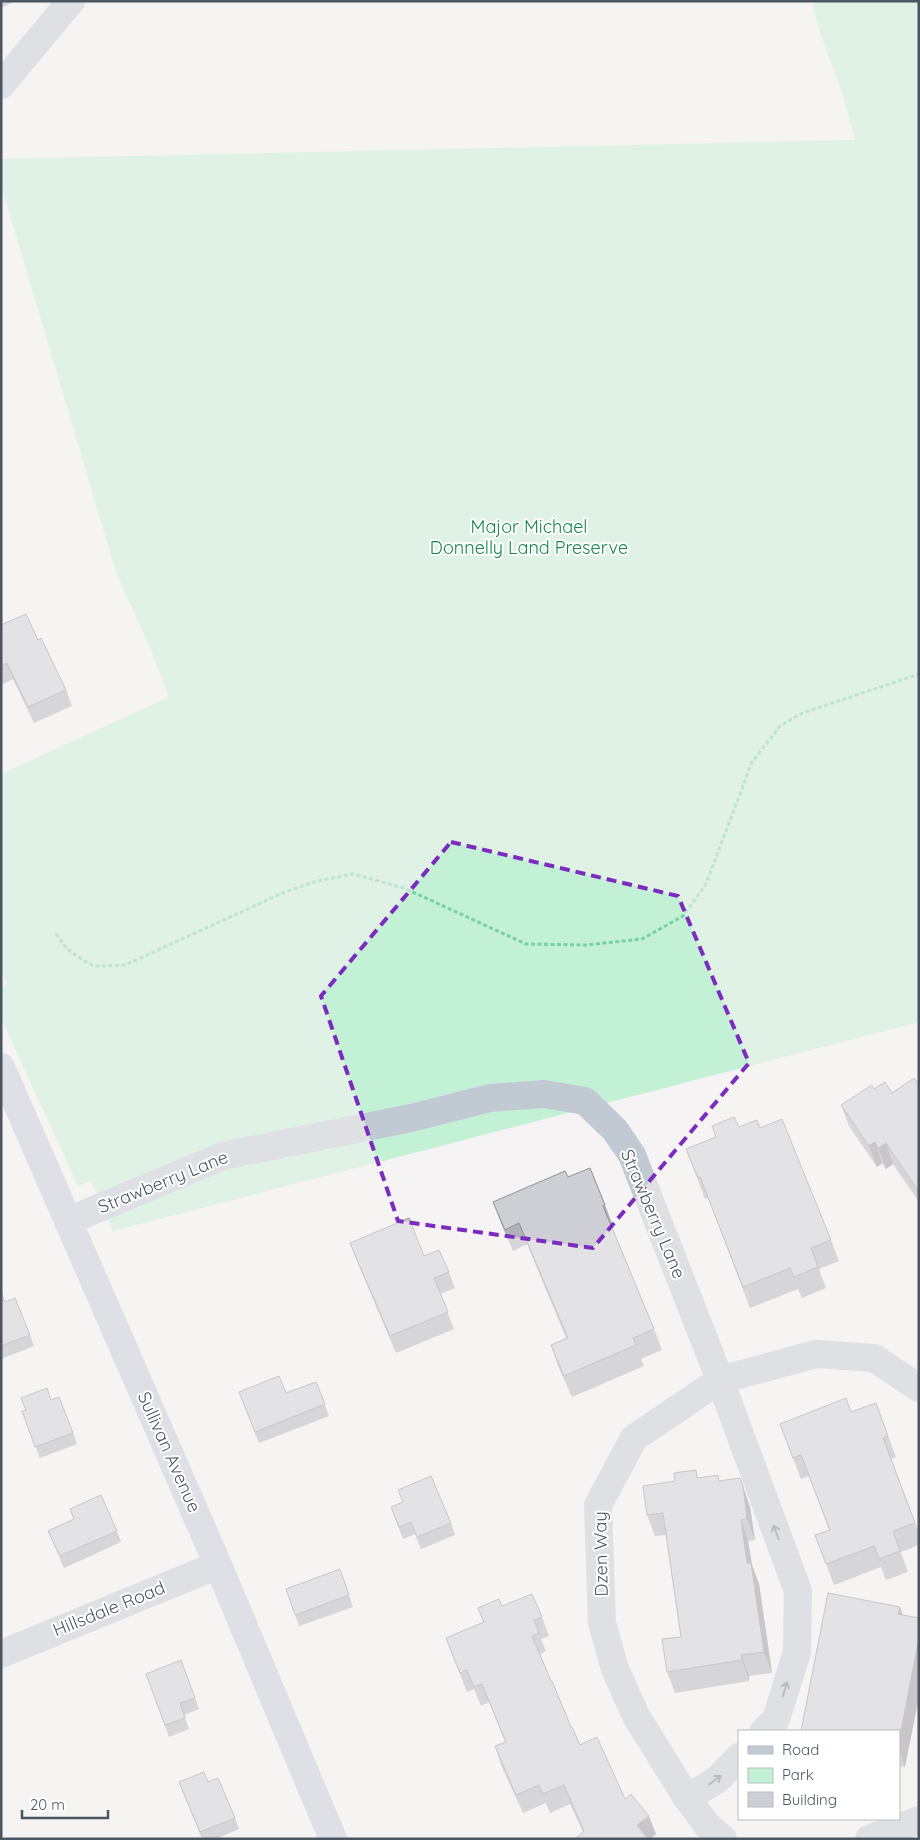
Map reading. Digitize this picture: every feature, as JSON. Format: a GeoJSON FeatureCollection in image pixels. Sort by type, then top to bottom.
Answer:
{"type":"FeatureCollection","features":[{"type":"Feature","properties":{"kind":"main road","name":"Sullivan Avenue"},"geometry":{"type":"LineString","coordinates":[[1,1067],[218,1564],[333,1839]]}},
{"type":"Feature","properties":{"kind":"street"},"geometry":{"type":"LineString","coordinates":[[1,85],[71,1]]}},
{"type":"Feature","properties":{"kind":"street","name":"Strawberry Lane"},"geometry":{"type":"LineString","coordinates":[[68,1221],[223,1156],[412,1118],[490,1098],[544,1094],[585,1101],[616,1130],[632,1156],[720,1380],[798,1591],[797,1652],[776,1719],[765,1730]]}},
{"type":"Feature","properties":{"kind":"street","name":"Dzen Way"},"geometry":{"type":"LineString","coordinates":[[723,1839],[707,1825],[687,1798],[636,1716],[615,1670],[602,1623],[598,1505],[634,1438],[720,1380],[816,1354],[874,1358],[919,1388]]}},
{"type":"Feature","properties":{"kind":"street","name":"Hillsdale Road"},"geometry":{"type":"LineString","coordinates":[[1,1654],[218,1564]]}},
{"type":"Feature","properties":{"kind":"street"},"geometry":{"type":"LineString","coordinates":[[687,1798],[718,1779],[738,1758]]}},
{"type":"Feature","properties":{"kind":"street"},"geometry":{"type":"LineString","coordinates":[[869,1839],[919,1820]]}},
{"type":"Feature","properties":{"kind":"path"},"geometry":{"type":"LineString","coordinates":[[56,934],[68,949],[95,966],[125,965],[285,892],[317,881],[353,874],[404,888],[526,944],[586,945],[642,939],[683,916],[706,884],[752,762],[780,726],[800,714],[919,674]]}},
{"type":"Feature","properties":{"kind":"highlighted area"},"geometry":{"type":"Polygon","coordinates":[[[451,842],[678,896],[749,1063],[593,1248],[398,1221],[321,996],[451,842]]]}},
{"type":"Feature","properties":{"kind":"green space","name":"Major Michael Donnelly Land Preserve"},"geometry":{"type":"Polygon","coordinates":[[[815,1],[919,1],[919,1022],[113,1231],[91,1181],[78,1186],[1,1018],[1,988],[7,984],[1,972],[1,774],[169,697],[151,650],[116,572],[1,185],[1,159],[855,140],[842,92],[821,36],[813,5],[815,1]]]}},
{"type":"Feature","properties":{"kind":"building"},"geometry":{"type":"Polygon","coordinates":[[[26,614],[38,640],[41,638],[66,690],[28,707],[7,663],[1,666],[1,625],[26,614]]]}},
{"type":"Feature","properties":{"kind":"building"},"geometry":{"type":"Polygon","coordinates":[[[914,1078],[919,1084],[919,1192],[886,1143],[878,1148],[875,1142],[869,1146],[841,1105],[872,1085],[874,1089],[885,1082],[892,1093],[914,1078]]]}},
{"type":"Feature","properties":{"kind":"building"},"geometry":{"type":"Polygon","coordinates":[[[734,1117],[739,1127],[757,1120],[760,1128],[782,1119],[831,1240],[811,1248],[818,1267],[794,1277],[790,1268],[743,1287],[700,1177],[698,1178],[686,1149],[716,1137],[712,1126],[734,1117]]]}},
{"type":"Feature","properties":{"kind":"building"},"geometry":{"type":"Polygon","coordinates":[[[590,1168],[605,1205],[603,1206],[654,1329],[633,1338],[636,1345],[564,1376],[551,1345],[568,1338],[519,1223],[505,1230],[493,1202],[565,1171],[568,1177],[590,1168]]]}},
{"type":"Feature","properties":{"kind":"building"},"geometry":{"type":"Polygon","coordinates":[[[409,1218],[424,1256],[439,1250],[449,1272],[434,1278],[448,1312],[390,1336],[350,1243],[409,1218]]]}},
{"type":"Feature","properties":{"kind":"building"},"geometry":{"type":"Polygon","coordinates":[[[1,1293],[5,1302],[15,1298],[30,1335],[1,1346],[1,1293]]]}},
{"type":"Feature","properties":{"kind":"building"},"geometry":{"type":"Polygon","coordinates":[[[279,1376],[286,1393],[316,1382],[325,1404],[255,1432],[239,1392],[279,1376]]]}},
{"type":"Feature","properties":{"kind":"building"},"geometry":{"type":"Polygon","coordinates":[[[47,1388],[51,1400],[59,1397],[73,1433],[35,1447],[22,1411],[26,1410],[21,1398],[47,1388]]]}},
{"type":"Feature","properties":{"kind":"building"},"geometry":{"type":"Polygon","coordinates":[[[846,1398],[851,1412],[876,1403],[888,1436],[883,1438],[915,1523],[893,1531],[900,1551],[879,1559],[874,1546],[826,1564],[815,1535],[830,1530],[801,1455],[793,1458],[780,1424],[846,1398]]]}},
{"type":"Feature","properties":{"kind":"building"},"geometry":{"type":"Polygon","coordinates":[[[696,1470],[697,1478],[718,1475],[719,1481],[740,1478],[743,1486],[747,1519],[741,1520],[747,1563],[751,1563],[764,1652],[741,1655],[742,1660],[667,1672],[662,1639],[681,1637],[663,1513],[647,1515],[643,1486],[675,1481],[674,1473],[696,1470]]]}},
{"type":"Feature","properties":{"kind":"building"},"geometry":{"type":"Polygon","coordinates":[[[431,1476],[451,1523],[417,1537],[411,1522],[399,1527],[391,1507],[403,1502],[398,1490],[431,1476]]]}},
{"type":"Feature","properties":{"kind":"building"},"geometry":{"type":"Polygon","coordinates":[[[101,1495],[117,1531],[60,1556],[48,1531],[74,1519],[70,1509],[101,1495]]]}},
{"type":"Feature","properties":{"kind":"building"},"geometry":{"type":"Polygon","coordinates":[[[340,1569],[349,1595],[295,1615],[286,1589],[340,1569]]]}},
{"type":"Feature","properties":{"kind":"building"},"geometry":{"type":"Polygon","coordinates":[[[828,1593],[900,1607],[898,1614],[919,1618],[919,1637],[900,1736],[900,1730],[801,1730],[828,1593]]]}},
{"type":"Feature","properties":{"kind":"building"},"geometry":{"type":"Polygon","coordinates":[[[532,1594],[542,1617],[534,1620],[539,1633],[532,1636],[571,1727],[580,1745],[597,1737],[625,1799],[631,1794],[649,1816],[637,1825],[648,1839],[575,1839],[584,1831],[564,1785],[543,1794],[539,1785],[516,1795],[495,1746],[506,1742],[482,1684],[474,1687],[467,1670],[460,1673],[446,1638],[484,1622],[478,1608],[499,1599],[502,1606],[532,1594]]]}},
{"type":"Feature","properties":{"kind":"building"},"geometry":{"type":"Polygon","coordinates":[[[181,1660],[195,1698],[180,1703],[185,1718],[165,1725],[146,1674],[181,1660]]]}},
{"type":"Feature","properties":{"kind":"building"},"geometry":{"type":"Polygon","coordinates":[[[204,1772],[208,1782],[218,1778],[235,1818],[200,1832],[179,1782],[204,1772]]]}}]}
